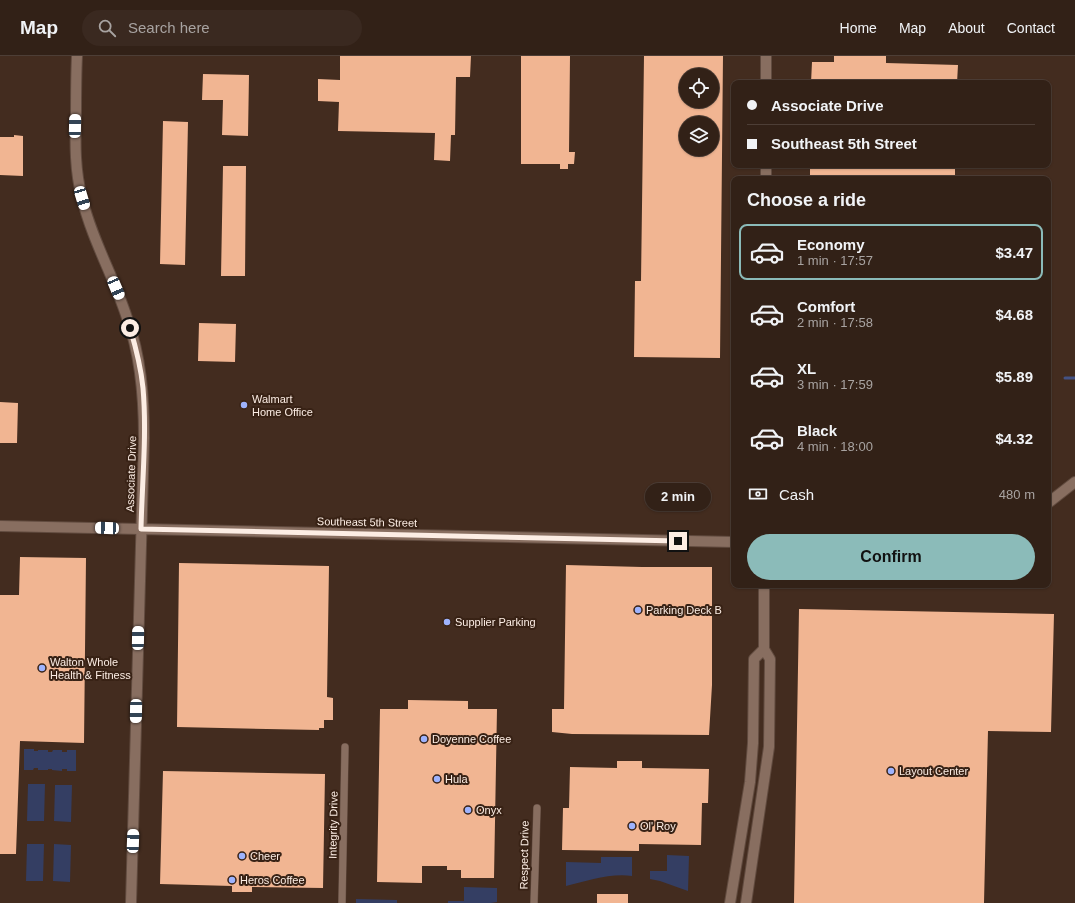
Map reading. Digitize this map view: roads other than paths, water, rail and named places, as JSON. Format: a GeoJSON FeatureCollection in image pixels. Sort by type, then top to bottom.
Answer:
{"type":"FeatureCollection","features":[{"type":"Feature","properties":{"kind":"street","name":"Associate Drive"},"geometry":{"type":"LineString","coordinates":[[77,56],[75,142],[80,192],[91,228],[128,319],[143,388],[144,438],[131,903]]}},
{"type":"Feature","properties":{"kind":"street"},"geometry":{"type":"LineString","coordinates":[[766,56],[766,80]]}},
{"type":"Feature","properties":{"kind":"street"},"geometry":{"type":"LineString","coordinates":[[1051,501],[1075,482]]}},
{"type":"Feature","properties":{"kind":"street","name":"Southeast 5th Street"},"geometry":{"type":"LineString","coordinates":[[0,526],[731,542]]}},
{"type":"Feature","properties":{"kind":"street"},"geometry":{"type":"LineString","coordinates":[[746,903],[769,747],[770,659],[764,649],[764,588]]}},
{"type":"Feature","properties":{"kind":"street"},"geometry":{"type":"LineString","coordinates":[[730,903],[750,782],[753,743],[754,659],[764,649]]}},
{"type":"Feature","properties":{"kind":"street","name":"Integrity Drive"},"geometry":{"type":"LineString","coordinates":[[342,903],[345,748]]}},
{"type":"Feature","properties":{"kind":"street","name":"Respect Drive"},"geometry":{"type":"LineString","coordinates":[[534,903],[536,808]]}},
{"type":"Feature","properties":{"kind":"waterway"},"geometry":{"type":"LineString","coordinates":[[1065,378],[1075,378]]}},
{"type":"Feature","properties":{"kind":"place","name":"Walmart Home Office"},"geometry":{"type":"Point","coordinates":[244,405]}},
{"type":"Feature","properties":{"kind":"place","name":"Parking Deck B"},"geometry":{"type":"Point","coordinates":[638,610]}},
{"type":"Feature","properties":{"kind":"place","name":"Supplier Parking"},"geometry":{"type":"Point","coordinates":[447,622]}},
{"type":"Feature","properties":{"kind":"place","name":"Walton Whole Health & Fitness"},"geometry":{"type":"Point","coordinates":[42,668]}},
{"type":"Feature","properties":{"kind":"place","name":"Doyenne Coffee"},"geometry":{"type":"Point","coordinates":[424,739]}},
{"type":"Feature","properties":{"kind":"place","name":"Layout Center"},"geometry":{"type":"Point","coordinates":[891,771]}},
{"type":"Feature","properties":{"kind":"place","name":"Hula"},"geometry":{"type":"Point","coordinates":[437,779]}},
{"type":"Feature","properties":{"kind":"place","name":"Onyx"},"geometry":{"type":"Point","coordinates":[468,810]}},
{"type":"Feature","properties":{"kind":"place","name":"Ol' Roy"},"geometry":{"type":"Point","coordinates":[632,826]}},
{"type":"Feature","properties":{"kind":"place","name":"Cheer"},"geometry":{"type":"Point","coordinates":[242,856]}},
{"type":"Feature","properties":{"kind":"place","name":"Heros Coffee"},"geometry":{"type":"Point","coordinates":[232,880]}}]}
